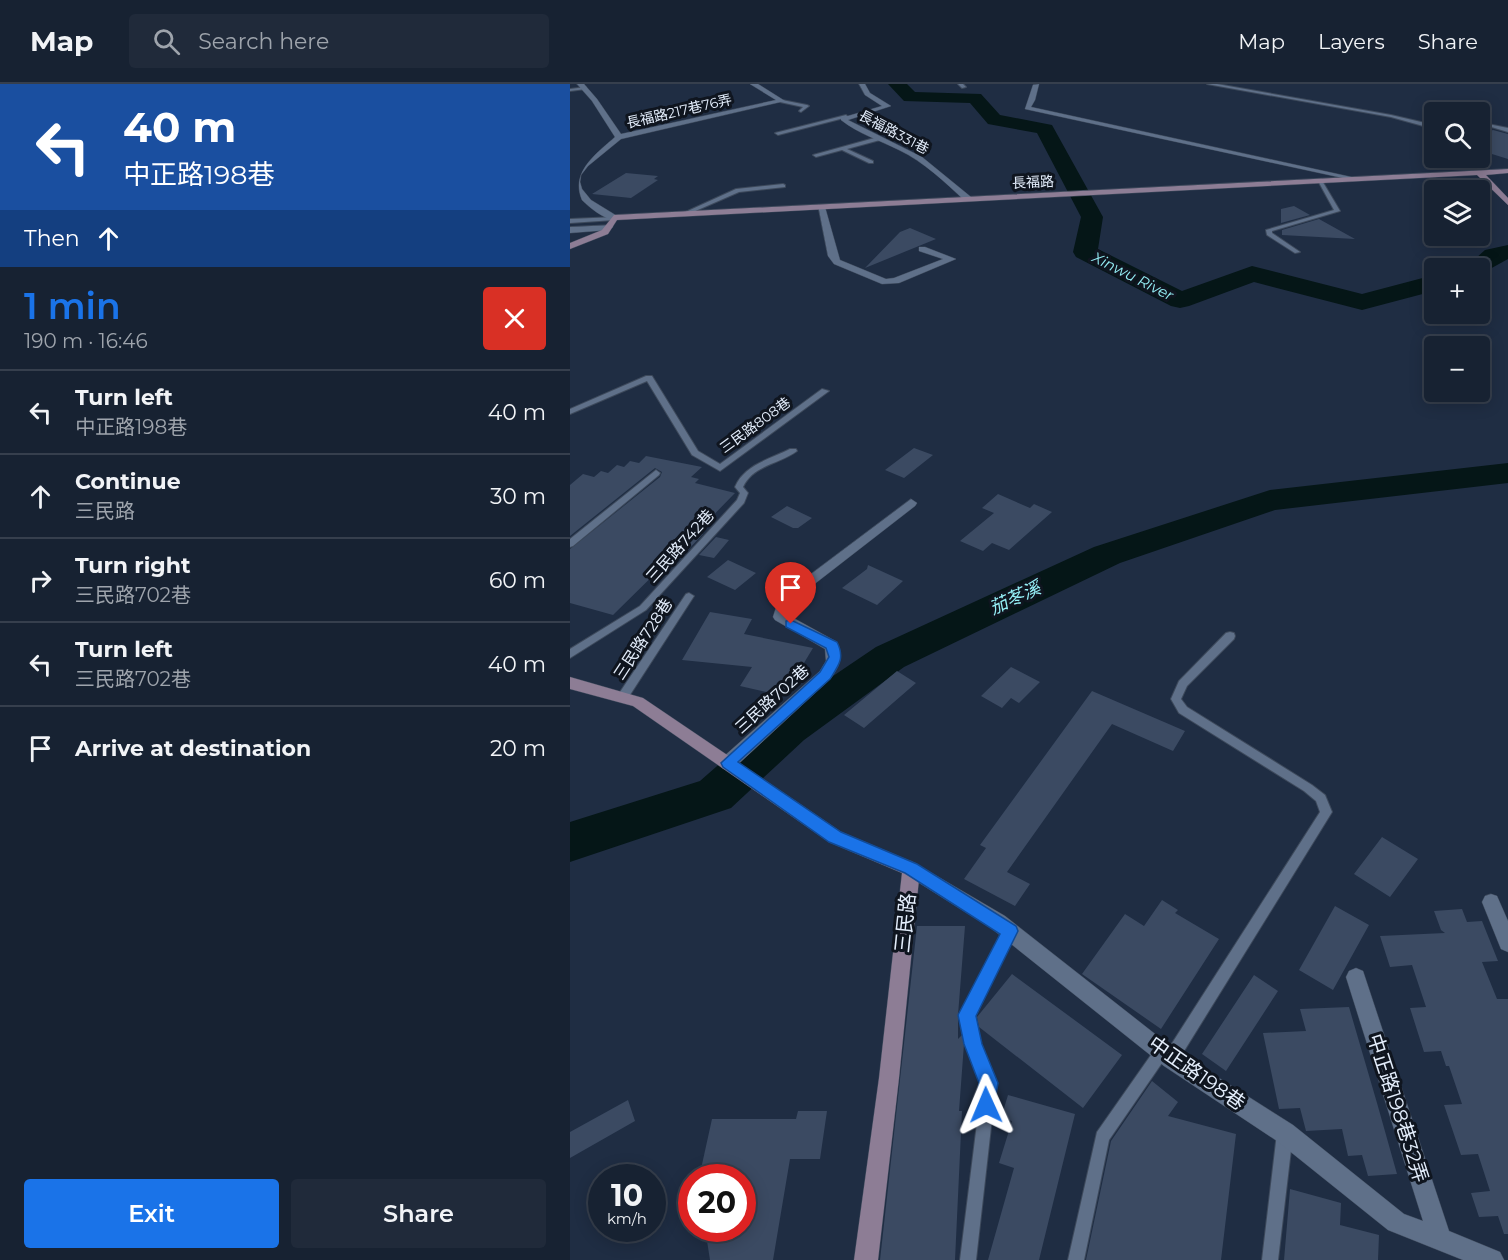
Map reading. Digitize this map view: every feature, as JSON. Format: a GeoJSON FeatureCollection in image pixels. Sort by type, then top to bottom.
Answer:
{"type":"FeatureCollection","features":[{"type":"Feature","properties":{"kind":"street","name":"長福路217巷76弄"},"geometry":{"type":"LineString","coordinates":[[753,84],[782,101]]}},
{"type":"Feature","properties":{"kind":"street","name":"長福路331巷"},"geometry":{"type":"LineString","coordinates":[[862,84],[867,94],[888,106],[846,116],[843,119],[859,132],[902,149],[942,174],[968,199]]}},
{"type":"Feature","properties":{"kind":"street"},"geometry":{"type":"LineString","coordinates":[[1036,85],[1027,108],[1353,178]]}},
{"type":"Feature","properties":{"kind":"street"},"geometry":{"type":"LineString","coordinates":[[582,86],[619,137],[586,166],[578,175],[576,182],[579,192],[612,223]]}},
{"type":"Feature","properties":{"kind":"street","name":"長福路217巷76弄"},"geometry":{"type":"LineString","coordinates":[[619,137],[782,101]]}},
{"type":"Feature","properties":{"kind":"street","name":"長福路"},"geometry":{"type":"LineString","coordinates":[[570,246],[605,232],[612,223],[682,215],[1508,171]]}},
{"type":"Feature","properties":{"kind":"street"},"geometry":{"type":"LineString","coordinates":[[1479,172],[1508,202]]}},
{"type":"Feature","properties":{"kind":"street"},"geometry":{"type":"LineString","coordinates":[[821,207],[832,256],[837,262],[885,282],[896,281],[951,259],[922,249]]}},
{"type":"Feature","properties":{"kind":"street"},"geometry":{"type":"LineString","coordinates":[[570,230],[612,223]]}},
{"type":"Feature","properties":{"kind":"street","name":"三民路702巷"},"geometry":{"type":"LineString","coordinates":[[730,764],[825,675],[836,657],[832,646],[780,617],[784,601],[911,502]]}},
{"type":"Feature","properties":{"kind":"street"},"geometry":{"type":"LineString","coordinates":[[570,683],[638,702],[835,837],[911,868]]}},
{"type":"Feature","properties":{"kind":"street","name":"中正路198巷"},"geometry":{"type":"LineString","coordinates":[[911,868],[1010,931],[1167,1054],[1285,1133],[1396,1222],[1492,1260]]}},
{"type":"Feature","properties":{"kind":"street","name":"三民路"},"geometry":{"type":"LineString","coordinates":[[866,1260],[889,1078],[911,868]]}},
{"type":"Feature","properties":{"kind":"street"},"geometry":{"type":"LineString","coordinates":[[1491,902],[1508,943]]}},
{"type":"Feature","properties":{"kind":"street","name":"中正路198巷32弄"},"geometry":{"type":"LineString","coordinates":[[1356,977],[1440,1239]]}},
{"type":"Feature","properties":{"kind":"lane"},"geometry":{"type":"LineString","coordinates":[[1209,84],[1391,116],[1424,124]]}},
{"type":"Feature","properties":{"kind":"lane"},"geometry":{"type":"LineString","coordinates":[[570,90],[582,86]]}},
{"type":"Feature","properties":{"kind":"lane"},"geometry":{"type":"LineString","coordinates":[[782,101],[807,106],[801,111]]}},
{"type":"Feature","properties":{"kind":"lane"},"geometry":{"type":"LineString","coordinates":[[778,133],[846,116]]}},
{"type":"Feature","properties":{"kind":"lane"},"geometry":{"type":"LineString","coordinates":[[1490,125],[1508,130]]}},
{"type":"Feature","properties":{"kind":"lane"},"geometry":{"type":"LineString","coordinates":[[816,155],[878,139]]}},
{"type":"Feature","properties":{"kind":"lane"},"geometry":{"type":"LineString","coordinates":[[842,148],[871,162]]}},
{"type":"Feature","properties":{"kind":"lane"},"geometry":{"type":"LineString","coordinates":[[1297,252],[1269,231],[1337,211],[1319,180]]}},
{"type":"Feature","properties":{"kind":"lane"},"geometry":{"type":"LineString","coordinates":[[682,215],[738,190],[783,186]]}},
{"type":"Feature","properties":{"kind":"lane"},"geometry":{"type":"LineString","coordinates":[[570,221],[612,223]]}},
{"type":"Feature","properties":{"kind":"lane","name":"三民路808巷"},"geometry":{"type":"LineString","coordinates":[[570,412],[650,378],[695,453],[720,468],[825,391]]}},
{"type":"Feature","properties":{"kind":"lane","name":"三民路742巷"},"geometry":{"type":"LineString","coordinates":[[570,654],[643,608],[741,501],[744,493],[739,487],[741,480],[750,472],[793,451]]}},
{"type":"Feature","properties":{"kind":"lane"},"geometry":{"type":"LineString","coordinates":[[570,544],[656,473]]}},
{"type":"Feature","properties":{"kind":"lane","name":"三民路728巷"},"geometry":{"type":"LineString","coordinates":[[622,698],[689,596]]}},
{"type":"Feature","properties":{"kind":"lane"},"geometry":{"type":"LineString","coordinates":[[1076,1260],[1102,1137],[1167,1054],[1326,812],[1322,798],[1183,710],[1176,699],[1183,684],[1230,636]]}},
{"type":"Feature","properties":{"kind":"lane"},"geometry":{"type":"LineString","coordinates":[[968,1260],[989,1083],[973,1044],[967,1015],[1010,931]]}},
{"type":"Feature","properties":{"kind":"lane"},"geometry":{"type":"LineString","coordinates":[[1270,1260],[1285,1133]]}},
{"type":"Feature","properties":{"kind":"building"},"geometry":{"type":"Polygon","coordinates":[[[1490,131],[1508,134],[1508,159],[1490,153],[1490,131]]]}},
{"type":"Feature","properties":{"kind":"building"},"geometry":{"type":"Polygon","coordinates":[[[626,173],[658,176],[654,179],[658,180],[631,198],[592,194],[626,173]]]}},
{"type":"Feature","properties":{"kind":"building"},"geometry":{"type":"Polygon","coordinates":[[[1294,206],[1310,215],[1281,223],[1281,209],[1294,206]]]}},
{"type":"Feature","properties":{"kind":"building"},"geometry":{"type":"Polygon","coordinates":[[[1319,219],[1355,239],[1282,235],[1282,230],[1319,219]]]}},
{"type":"Feature","properties":{"kind":"building"},"geometry":{"type":"Polygon","coordinates":[[[910,228],[936,239],[865,268],[900,232],[910,228]]]}},
{"type":"Feature","properties":{"kind":"building"},"geometry":{"type":"Polygon","coordinates":[[[914,448],[933,455],[904,478],[885,470],[914,448]]]}},
{"type":"Feature","properties":{"kind":"building"},"geometry":{"type":"Polygon","coordinates":[[[646,456],[702,467],[691,477],[699,479],[695,483],[735,493],[696,533],[703,534],[686,552],[679,550],[613,615],[570,603],[570,549],[660,477],[662,472],[655,468],[570,536],[570,485],[583,474],[594,477],[601,471],[608,473],[617,465],[624,467],[630,461],[639,463],[646,456]]]}},
{"type":"Feature","properties":{"kind":"building"},"geometry":{"type":"Polygon","coordinates":[[[998,494],[1030,508],[1034,504],[1052,512],[1009,550],[992,543],[983,551],[960,541],[994,513],[982,508],[998,494]]]}},
{"type":"Feature","properties":{"kind":"building"},"geometry":{"type":"Polygon","coordinates":[[[787,506],[812,518],[798,528],[793,528],[771,517],[787,506]]]}},
{"type":"Feature","properties":{"kind":"building"},"geometry":{"type":"Polygon","coordinates":[[[716,537],[729,540],[714,558],[699,555],[716,537]]]}},
{"type":"Feature","properties":{"kind":"building"},"geometry":{"type":"Polygon","coordinates":[[[728,560],[756,573],[735,590],[707,577],[728,560]]]}},
{"type":"Feature","properties":{"kind":"building"},"geometry":{"type":"Polygon","coordinates":[[[868,565],[903,581],[877,605],[842,588],[867,569],[868,565]]]}},
{"type":"Feature","properties":{"kind":"building"},"geometry":{"type":"Polygon","coordinates":[[[710,612],[752,619],[744,634],[813,648],[784,696],[740,686],[752,667],[682,660],[710,612]]]}},
{"type":"Feature","properties":{"kind":"building"},"geometry":{"type":"Polygon","coordinates":[[[1011,667],[1040,682],[1019,703],[1011,698],[1002,708],[981,696],[1011,667]]]}},
{"type":"Feature","properties":{"kind":"building"},"geometry":{"type":"Polygon","coordinates":[[[897,671],[916,683],[864,728],[844,715],[897,671]]]}},
{"type":"Feature","properties":{"kind":"building"},"geometry":{"type":"Polygon","coordinates":[[[1092,691],[1185,731],[1173,751],[1112,724],[1007,872],[1030,884],[1015,906],[964,879],[986,848],[980,845],[1092,691]]]}},
{"type":"Feature","properties":{"kind":"building"},"geometry":{"type":"Polygon","coordinates":[[[1382,837],[1418,859],[1390,897],[1354,874],[1382,837]]]}},
{"type":"Feature","properties":{"kind":"building"},"geometry":{"type":"Polygon","coordinates":[[[1162,900],[1178,910],[1175,913],[1219,939],[1161,1029],[1082,974],[1125,914],[1144,926],[1162,900]]]}},
{"type":"Feature","properties":{"kind":"building"},"geometry":{"type":"Polygon","coordinates":[[[1335,906],[1369,925],[1333,990],[1299,970],[1335,906]]]}},
{"type":"Feature","properties":{"kind":"building"},"geometry":{"type":"Polygon","coordinates":[[[1462,909],[1467,922],[1482,921],[1498,961],[1482,962],[1497,999],[1508,999],[1508,1234],[1504,1234],[1498,1216],[1479,1217],[1471,1193],[1490,1191],[1478,1154],[1461,1155],[1444,1105],[1462,1104],[1449,1066],[1446,1066],[1441,1051],[1424,1052],[1410,1008],[1426,1007],[1412,965],[1390,967],[1380,936],[1445,933],[1441,930],[1434,911],[1462,909]]]}},
{"type":"Feature","properties":{"kind":"building"},"geometry":{"type":"Polygon","coordinates":[[[917,926],[965,926],[958,1015],[958,1039],[962,1035],[964,1044],[959,1111],[962,1111],[955,1260],[880,1260],[917,926]]]}},
{"type":"Feature","properties":{"kind":"building"},"geometry":{"type":"Polygon","coordinates":[[[1012,974],[1122,1055],[1083,1108],[979,1027],[977,1017],[1012,974]]]}},
{"type":"Feature","properties":{"kind":"building"},"geometry":{"type":"Polygon","coordinates":[[[1254,975],[1278,991],[1226,1071],[1202,1054],[1254,975]]]}},
{"type":"Feature","properties":{"kind":"building"},"geometry":{"type":"Polygon","coordinates":[[[1349,1007],[1397,1174],[1368,1176],[1362,1155],[1348,1156],[1342,1129],[1306,1131],[1300,1108],[1279,1109],[1263,1033],[1306,1031],[1300,1009],[1349,1007]]]}},
{"type":"Feature","properties":{"kind":"building"},"geometry":{"type":"Polygon","coordinates":[[[1152,1081],[1178,1102],[1168,1116],[1236,1134],[1221,1260],[1086,1260],[1111,1141],[1152,1081]]]}},
{"type":"Feature","properties":{"kind":"building"},"geometry":{"type":"Polygon","coordinates":[[[1008,1095],[1075,1114],[1039,1260],[988,1260],[1014,1168],[999,1163],[1012,1121],[1001,1118],[1008,1095]]]}},
{"type":"Feature","properties":{"kind":"building"},"geometry":{"type":"Polygon","coordinates":[[[628,1100],[635,1121],[570,1158],[570,1132],[628,1100]]]}},
{"type":"Feature","properties":{"kind":"building"},"geometry":{"type":"Polygon","coordinates":[[[798,1111],[827,1111],[820,1159],[790,1159],[773,1260],[710,1260],[707,1242],[756,1242],[756,1164],[702,1164],[712,1119],[796,1119],[798,1111]]]}},
{"type":"Feature","properties":{"kind":"building"},"geometry":{"type":"Polygon","coordinates":[[[1290,1189],[1341,1203],[1340,1225],[1379,1235],[1378,1260],[1284,1260],[1290,1189]]]}},
{"type":"Feature","properties":{"kind":"waterway","name":"Xinwu River"},"geometry":{"type":"LineString","coordinates":[[897,84],[910,97],[975,98],[982,104],[987,114],[995,120],[1023,123],[1045,129],[1092,217],[1085,252],[1180,300],[1252,274],[1362,302],[1424,286]]}},
{"type":"Feature","properties":{"kind":"waterway","name":"Xinwu River"},"geometry":{"type":"LineString","coordinates":[[1490,258],[1508,252]]}},
{"type":"Feature","properties":{"kind":"waterway","name":"茄苳溪"},"geometry":{"type":"LineString","coordinates":[[570,842],[715,795],[789,728],[890,657],[1107,555],[1270,500],[1508,473]]}},
{"type":"Feature","properties":{"kind":"route"},"geometry":{"type":"LineString","coordinates":[[791,624],[832,646],[836,657],[834,663],[825,675],[728,763],[835,837],[911,868],[1010,931],[967,1015],[973,1044],[989,1083],[986,1105]]}}]}
